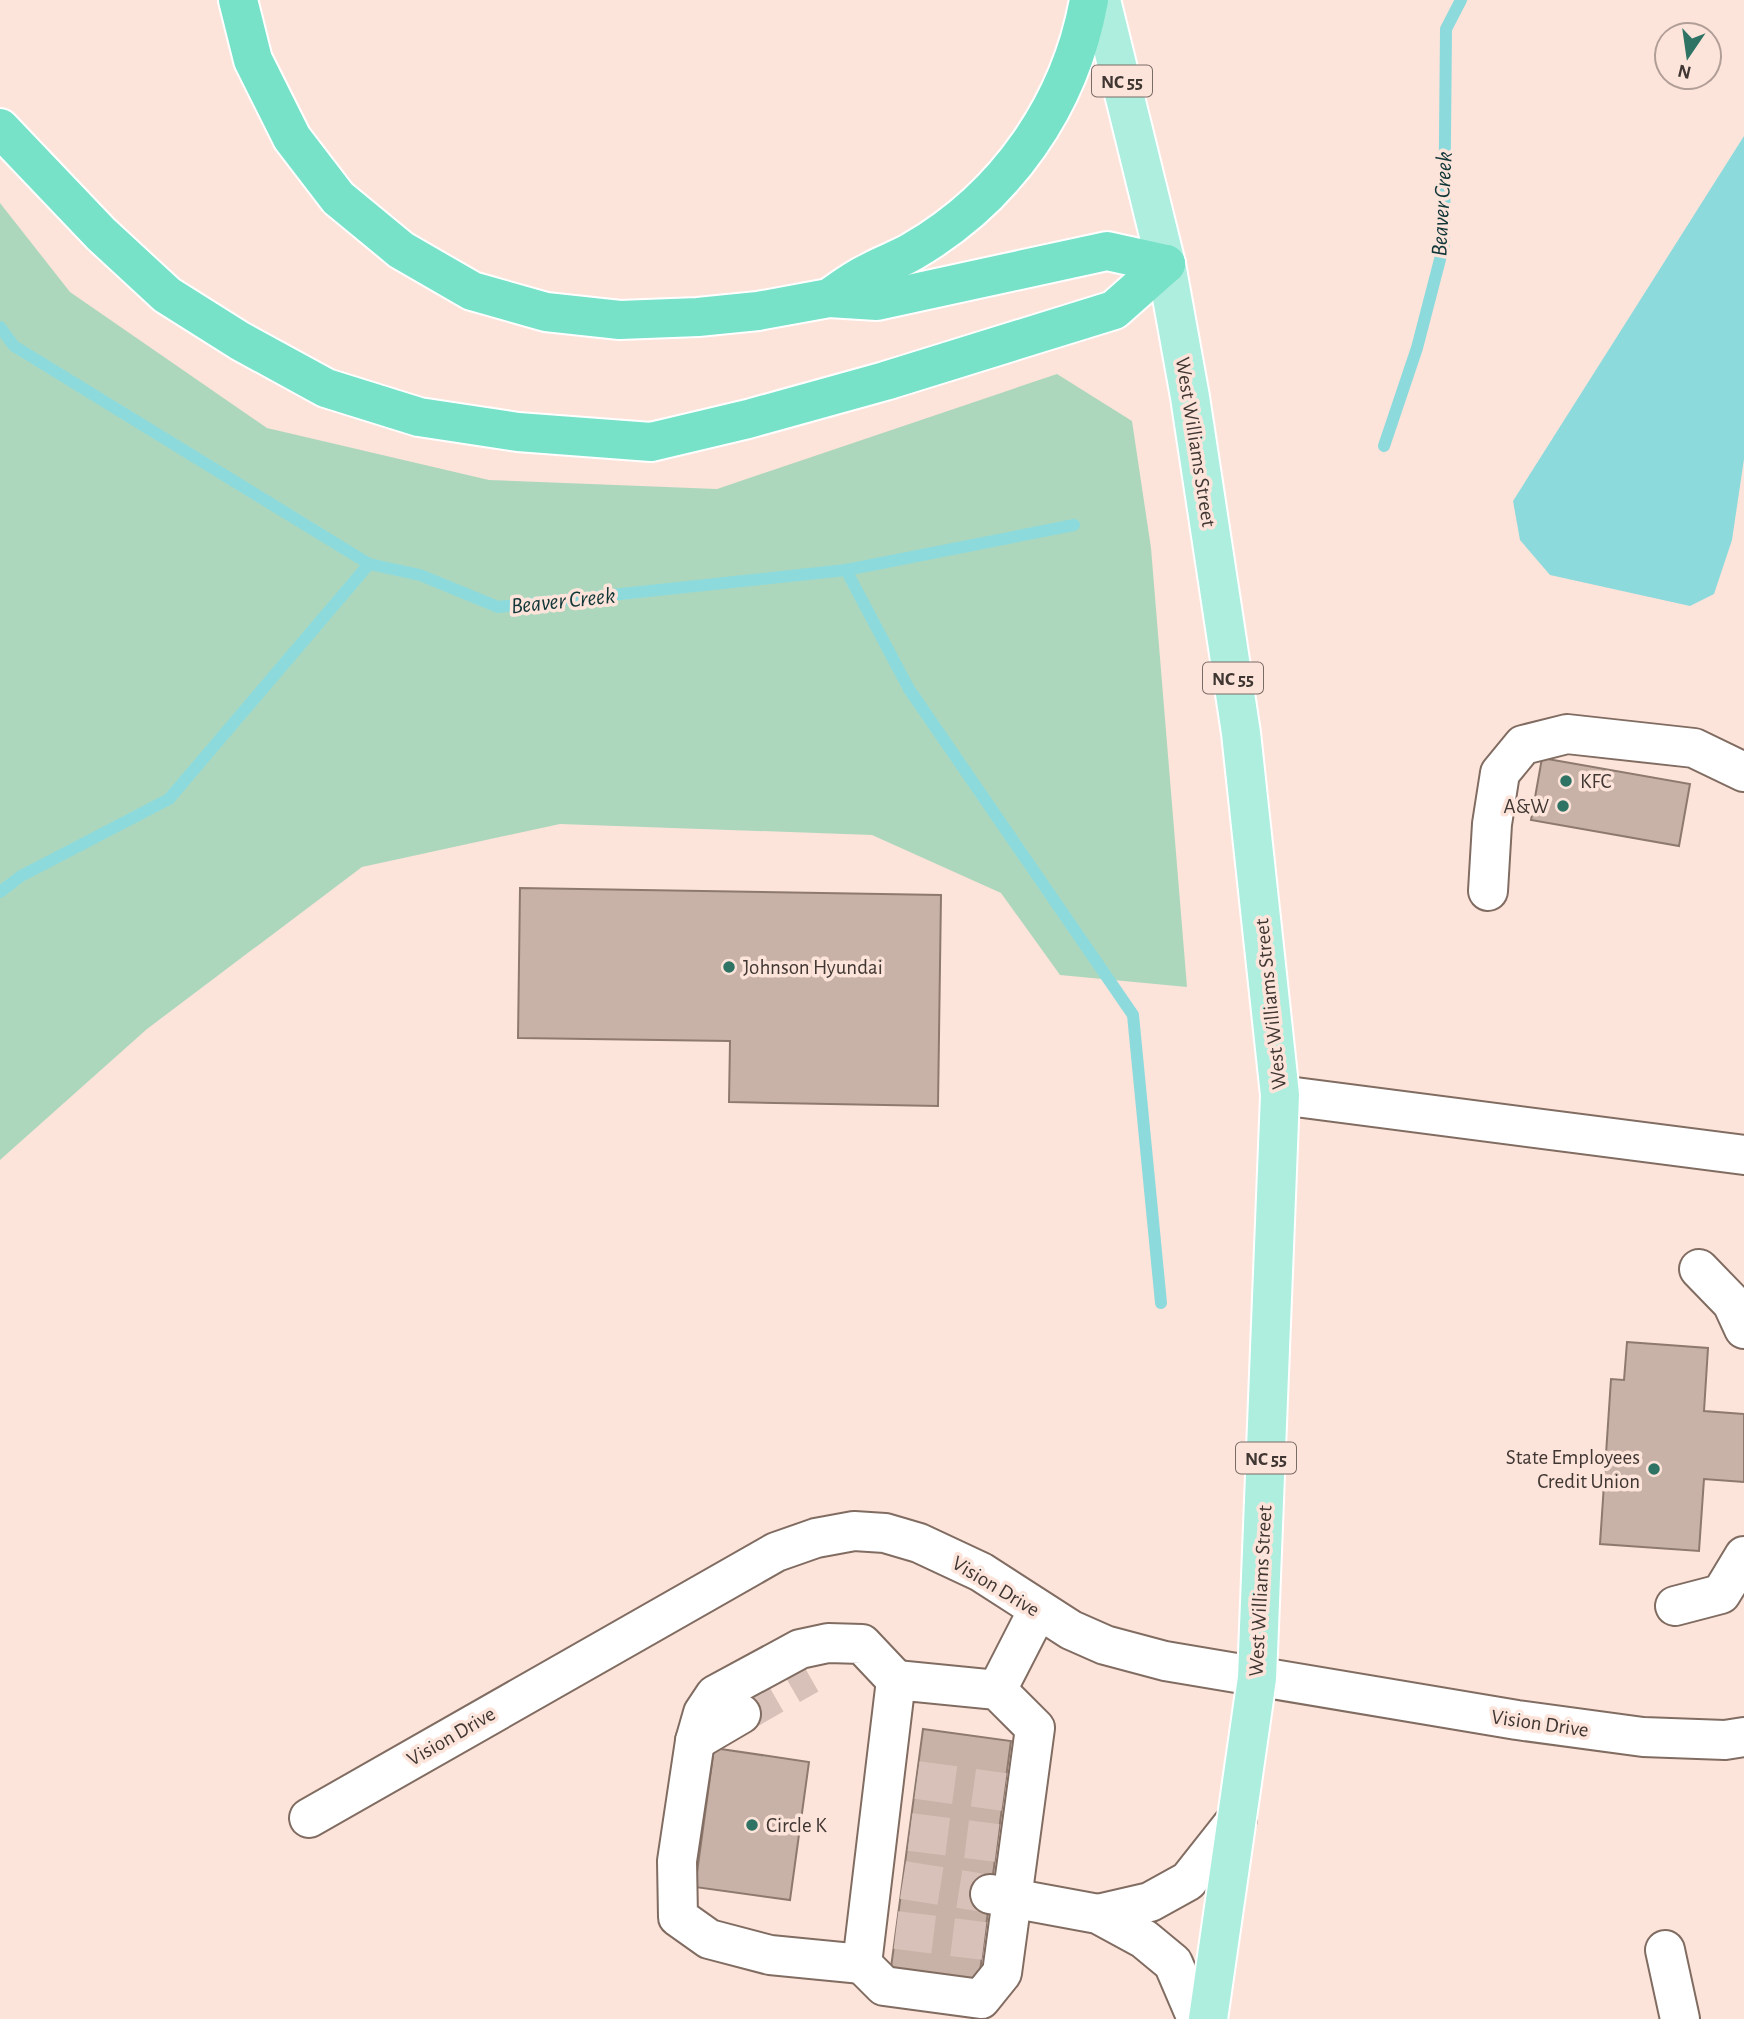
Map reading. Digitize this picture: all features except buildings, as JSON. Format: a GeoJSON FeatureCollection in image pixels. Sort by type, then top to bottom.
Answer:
{"type":"FeatureCollection","features":[{"type":"Feature","properties":{"kind":"highway"},"geometry":{"type":"LineString","coordinates":[[238,0],[253,60],[292,138],[338,198],[401,250],[472,291],[546,312],[620,320],[698,317],[758,311],[829,298],[877,301],[1107,251],[1166,264]]}},
{"type":"Feature","properties":{"kind":"highway"},"geometry":{"type":"LineString","coordinates":[[829,298],[868,272],[913,252],[970,212],[1013,168],[1038,134],[1059,96],[1083,32],[1089,0]]}},
{"type":"Feature","properties":{"kind":"highway"},"geometry":{"type":"LineString","coordinates":[[0,128],[101,234],[167,295],[240,341],[340,392],[419,417],[518,432],[651,442],[748,419],[885,381],[1114,310],[1166,264]]}},
{"type":"Feature","properties":{"kind":"main road","name":"West Williams Street"},"geometry":{"type":"LineString","coordinates":[[1101,0],[1166,264],[1190,397],[1241,733],[1280,1095],[1257,1678],[1208,2019]]}},
{"type":"Feature","properties":{"kind":"street"},"geometry":{"type":"LineString","coordinates":[[1488,891],[1492,824],[1500,773],[1523,745],[1567,734],[1694,748],[1744,772]]}},
{"type":"Feature","properties":{"kind":"street"},"geometry":{"type":"LineString","coordinates":[[1280,1095],[1744,1155]]}},
{"type":"Feature","properties":{"kind":"street"},"geometry":{"type":"LineString","coordinates":[[1699,1269],[1732,1303],[1744,1329]]}},
{"type":"Feature","properties":{"kind":"street","name":"Vision Drive"},"geometry":{"type":"LineString","coordinates":[[309,1818],[764,1559],[816,1538],[853,1531],[885,1533],[919,1543],[981,1572],[1071,1630],[1105,1645],[1165,1661],[1517,1720],[1643,1737],[1725,1740],[1744,1737]]}},
{"type":"Feature","properties":{"kind":"street"},"geometry":{"type":"LineString","coordinates":[[1675,1606],[1721,1594],[1744,1556]]}},
{"type":"Feature","properties":{"kind":"street"},"geometry":{"type":"LineString","coordinates":[[997,1690],[1038,1611]]}},
{"type":"Feature","properties":{"kind":"street"},"geometry":{"type":"LineString","coordinates":[[862,1964],[881,1928],[901,1778],[896,1680],[862,1644],[828,1643],[800,1649],[715,1695],[703,1713],[695,1741],[677,1861],[678,1917],[709,1939],[770,1955],[862,1964],[884,1986],[981,1998],[1002,1973],[995,1942],[1015,1793],[1035,1728],[997,1690],[896,1680]]}},
{"type":"Feature","properties":{"kind":"street"},"geometry":{"type":"LineString","coordinates":[[809,1675],[862,1644]]}},
{"type":"Feature","properties":{"kind":"street"},"geometry":{"type":"LineString","coordinates":[[695,1741],[741,1714]]}},
{"type":"Feature","properties":{"kind":"street"},"geometry":{"type":"LineString","coordinates":[[1098,1914],[1150,1902],[1188,1881],[1237,1819]]}},
{"type":"Feature","properties":{"kind":"street"},"geometry":{"type":"LineString","coordinates":[[1001,1897],[1098,1914],[1144,1939],[1174,1963],[1197,2019]]}},
{"type":"Feature","properties":{"kind":"street"},"geometry":{"type":"LineString","coordinates":[[1665,1950],[1680,2019]]}},
{"type":"Feature","properties":{"kind":"green space"},"geometry":{"type":"Polygon","coordinates":[[[0,203],[70,292],[267,428],[489,480],[717,489],[1057,374],[1132,421],[1151,548],[1187,987],[1060,975],[1001,893],[872,835],[560,824],[362,867],[147,1029],[0,1160],[0,203]]]}},
{"type":"Feature","properties":{"kind":"water"},"geometry":{"type":"Polygon","coordinates":[[[1744,136],[1744,459],[1732,540],[1714,594],[1690,606],[1550,575],[1520,540],[1513,501],[1744,136]]]}},
{"type":"Feature","properties":{"kind":"waterway","name":"Beaver Creek"},"geometry":{"type":"LineString","coordinates":[[1384,446],[1417,348],[1444,244],[1446,29],[1461,0]]}},
{"type":"Feature","properties":{"kind":"waterway","name":"Beaver Creek"},"geometry":{"type":"LineString","coordinates":[[0,327],[14,346],[369,564],[420,575],[498,607],[846,570],[1074,525]]}},
{"type":"Feature","properties":{"kind":"waterway"},"geometry":{"type":"LineString","coordinates":[[0,892],[21,876],[169,799],[369,564]]}},
{"type":"Feature","properties":{"kind":"waterway"},"geometry":{"type":"LineString","coordinates":[[846,570],[909,689],[1133,1015],[1161,1303]]}},
{"type":"Feature","properties":{"kind":"tunnel"},"geometry":{"type":"LineString","coordinates":[[741,1714],[809,1675]]}},
{"type":"Feature","properties":{"kind":"tunnel"},"geometry":{"type":"LineString","coordinates":[[917,1780],[1004,1792]]}},
{"type":"Feature","properties":{"kind":"tunnel"},"geometry":{"type":"LineString","coordinates":[[910,1832],[997,1843]]}},
{"type":"Feature","properties":{"kind":"tunnel"},"geometry":{"type":"LineString","coordinates":[[903,1880],[990,1894]]}},
{"type":"Feature","properties":{"kind":"tunnel"},"geometry":{"type":"LineString","coordinates":[[896,1930],[984,1941]]}},
{"type":"Feature","properties":{"kind":"place","name":"KFC"},"geometry":{"type":"Point","coordinates":[1566,781]}},
{"type":"Feature","properties":{"kind":"place","name":"A&W"},"geometry":{"type":"Point","coordinates":[1563,806]}},
{"type":"Feature","properties":{"kind":"place","name":"Johnson Hyundai"},"geometry":{"type":"Point","coordinates":[729,967]}},
{"type":"Feature","properties":{"kind":"place","name":"State Employees Credit Union"},"geometry":{"type":"Point","coordinates":[1654,1469]}},
{"type":"Feature","properties":{"kind":"place","name":"Circle K"},"geometry":{"type":"Point","coordinates":[752,1825]}}]}
